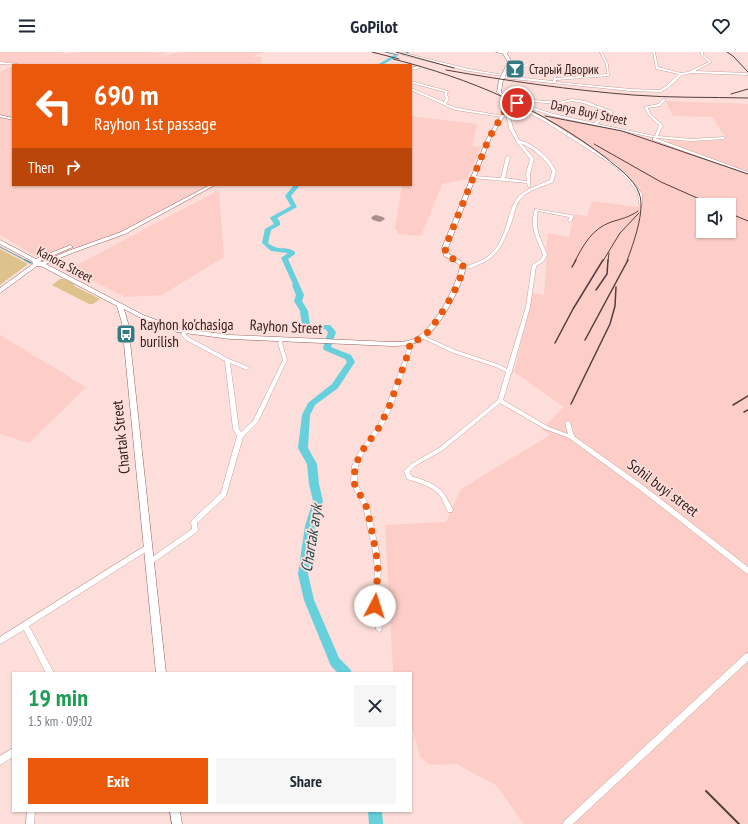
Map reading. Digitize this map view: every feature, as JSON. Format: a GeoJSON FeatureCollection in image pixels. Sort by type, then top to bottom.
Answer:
{"type":"FeatureCollection","features":[{"type":"Feature","properties":{"kind":"street"},"geometry":{"type":"LineString","coordinates":[[408,52],[404,54],[469,70],[503,76],[631,90],[661,91],[681,74]]}},
{"type":"Feature","properties":{"kind":"street"},"geometry":{"type":"LineString","coordinates":[[497,52],[506,53],[509,60],[508,65],[513,67],[514,65],[527,66],[529,63]]}},
{"type":"Feature","properties":{"kind":"street"},"geometry":{"type":"LineString","coordinates":[[555,81],[608,75],[607,64],[602,52]]}},
{"type":"Feature","properties":{"kind":"street"},"geometry":{"type":"LineString","coordinates":[[654,52],[657,68],[681,74],[692,72],[747,74]]}},
{"type":"Feature","properties":{"kind":"street"},"geometry":{"type":"LineString","coordinates":[[692,72],[711,62],[702,55],[702,52]]}},
{"type":"Feature","properties":{"kind":"street"},"geometry":{"type":"LineString","coordinates":[[552,61],[558,67],[555,81]]}},
{"type":"Feature","properties":{"kind":"street"},"geometry":{"type":"LineString","coordinates":[[0,63],[12,64]]}},
{"type":"Feature","properties":{"kind":"street"},"geometry":{"type":"LineString","coordinates":[[0,63],[12,66]]}},
{"type":"Feature","properties":{"kind":"street","name":"Darya Buyi Street"},"geometry":{"type":"LineString","coordinates":[[508,65],[503,76],[499,94],[516,104],[546,113],[656,137],[690,140],[724,138]]}},
{"type":"Feature","properties":{"kind":"street"},"geometry":{"type":"LineString","coordinates":[[412,69],[419,67]]}},
{"type":"Feature","properties":{"kind":"street"},"geometry":{"type":"LineString","coordinates":[[412,82],[447,92],[445,95],[448,98],[445,103]]}},
{"type":"Feature","properties":{"kind":"street"},"geometry":{"type":"LineString","coordinates":[[412,89],[460,110],[503,114],[507,113],[511,128],[518,141],[532,159],[528,174],[530,188]]}},
{"type":"Feature","properties":{"kind":"street"},"geometry":{"type":"LineString","coordinates":[[518,141],[523,142],[547,160],[554,172],[552,181],[543,186],[530,188],[516,204],[502,243],[496,252],[482,262],[464,268],[459,262],[446,255],[445,250],[489,138],[503,114],[516,104],[534,101],[559,103],[572,100],[584,102],[611,112],[596,123]]}},
{"type":"Feature","properties":{"kind":"street"},"geometry":{"type":"LineString","coordinates":[[656,137],[661,124],[650,115],[646,107],[659,105],[664,100]]}},
{"type":"Feature","properties":{"kind":"street"},"geometry":{"type":"LineString","coordinates":[[516,104],[545,120],[614,164],[631,180],[640,194],[641,204]]}},
{"type":"Feature","properties":{"kind":"street"},"geometry":{"type":"LineString","coordinates":[[0,115],[12,117]]}},
{"type":"Feature","properties":{"kind":"street"},"geometry":{"type":"LineString","coordinates":[[634,132],[748,173]]}},
{"type":"Feature","properties":{"kind":"street"},"geometry":{"type":"LineString","coordinates":[[503,179],[508,158]]}},
{"type":"Feature","properties":{"kind":"street"},"geometry":{"type":"LineString","coordinates":[[474,177],[528,182]]}},
{"type":"Feature","properties":{"kind":"street"},"geometry":{"type":"LineString","coordinates":[[35,263],[42,264],[57,257],[123,234],[208,186]]}},
{"type":"Feature","properties":{"kind":"street"},"geometry":{"type":"LineString","coordinates":[[0,291],[35,263],[60,250],[117,233],[177,203]]}},
{"type":"Feature","properties":{"kind":"street"},"geometry":{"type":"LineString","coordinates":[[450,510],[444,495],[430,484],[409,477],[407,471],[413,465],[440,448],[500,402],[528,307],[534,265],[542,261],[545,254],[536,235],[533,223],[536,210],[571,216],[570,221]]}},
{"type":"Feature","properties":{"kind":"street","name":"Kanora Street"},"geometry":{"type":"LineString","coordinates":[[0,242],[35,263]]}},
{"type":"Feature","properties":{"kind":"street"},"geometry":{"type":"LineString","coordinates":[[57,257],[54,264],[57,271]]}},
{"type":"Feature","properties":{"kind":"street","name":"Kanora Street"},"geometry":{"type":"LineString","coordinates":[[42,264],[120,306]]}},
{"type":"Feature","properties":{"kind":"street","name":"Rayhon Street"},"geometry":{"type":"LineString","coordinates":[[120,306],[141,316],[185,331],[230,337],[325,342],[392,344],[409,343],[422,337],[430,329],[446,307],[464,268]]}},
{"type":"Feature","properties":{"kind":"street","name":"Chartak Street"},"geometry":{"type":"LineString","coordinates":[[120,306],[125,323],[161,672]]}},
{"type":"Feature","properties":{"kind":"street"},"geometry":{"type":"LineString","coordinates":[[125,323],[126,319],[130,316],[141,316]]}},
{"type":"Feature","properties":{"kind":"street"},"geometry":{"type":"LineString","coordinates":[[185,331],[183,335],[188,339],[227,360],[247,368]]}},
{"type":"Feature","properties":{"kind":"street"},"geometry":{"type":"LineString","coordinates":[[422,337],[453,351],[498,366],[510,372]]}},
{"type":"Feature","properties":{"kind":"street"},"geometry":{"type":"LineString","coordinates":[[150,562],[195,530],[194,522],[224,494],[240,436],[255,422],[285,360],[280,343],[281,340]]}},
{"type":"Feature","properties":{"kind":"street"},"geometry":{"type":"LineString","coordinates":[[379,629],[375,606],[378,570],[376,552],[366,506],[354,483],[355,466],[362,451],[380,426],[389,407],[410,348],[409,343]]}},
{"type":"Feature","properties":{"kind":"street"},"geometry":{"type":"LineString","coordinates":[[227,360],[236,429],[240,436]]}},
{"type":"Feature","properties":{"kind":"street","name":"Sohil buyi street"},"geometry":{"type":"LineString","coordinates":[[500,402],[559,433],[571,437],[642,488],[748,571]]}},
{"type":"Feature","properties":{"kind":"street"},"geometry":{"type":"LineString","coordinates":[[559,433],[568,423],[571,437]]}},
{"type":"Feature","properties":{"kind":"street"},"geometry":{"type":"LineString","coordinates":[[0,641],[148,547]]}},
{"type":"Feature","properties":{"kind":"street"},"geometry":{"type":"LineString","coordinates":[[25,625],[49,672]]}},
{"type":"Feature","properties":{"kind":"street"},"geometry":{"type":"LineString","coordinates":[[567,824],[748,656]]}},
{"type":"Feature","properties":{"kind":"street"},"geometry":{"type":"LineString","coordinates":[[0,761],[12,753]]}},
{"type":"Feature","properties":{"kind":"street"},"geometry":{"type":"LineString","coordinates":[[30,824],[31,812]]}},
{"type":"Feature","properties":{"kind":"street"},"geometry":{"type":"LineString","coordinates":[[175,812],[177,824]]}},
{"type":"Feature","properties":{"kind":"shaded area"},"geometry":{"type":"Polygon","coordinates":[[[0,52],[66,52],[61,54],[66,54],[74,52],[171,52],[159,55],[165,56],[179,52],[267,52],[250,57],[261,57],[262,64],[19,64],[0,61],[0,52]]]}},
{"type":"Feature","properties":{"kind":"shaded area"},"geometry":{"type":"Polygon","coordinates":[[[12,66],[12,186],[216,186],[115,239],[92,246],[72,249],[44,261],[0,235],[0,72],[12,66]]]}},
{"type":"Feature","properties":{"kind":"shaded area"},"geometry":{"type":"Polygon","coordinates":[[[665,101],[748,104],[748,824],[524,824],[496,785],[456,764],[430,765],[420,757],[412,728],[412,672],[393,672],[385,525],[446,522],[461,489],[550,435],[541,429],[564,407],[514,372],[533,293],[544,295],[548,233],[569,237],[574,214],[587,216],[592,201],[638,207],[643,202],[640,191],[616,165],[547,120],[552,118],[602,127],[662,145],[672,140],[684,142],[727,140],[712,117],[673,116],[665,101]]]}},
{"type":"Feature","properties":{"kind":"shaded area"},"geometry":{"type":"Polygon","coordinates":[[[412,116],[477,124],[472,146],[481,147],[467,179],[442,184],[421,236],[399,234],[395,228],[402,186],[412,186],[412,116]]]}},
{"type":"Feature","properties":{"kind":"shaded area"},"geometry":{"type":"Polygon","coordinates":[[[219,190],[224,257],[162,295],[125,297],[69,269],[219,190]]]}},
{"type":"Feature","properties":{"kind":"shaded area"},"geometry":{"type":"Polygon","coordinates":[[[0,249],[28,264],[0,285],[0,249]]]}},
{"type":"Feature","properties":{"kind":"shaded area"},"geometry":{"type":"Polygon","coordinates":[[[60,279],[64,279],[74,284],[74,286],[100,299],[93,304],[89,304],[52,285],[60,279]]]}},
{"type":"Feature","properties":{"kind":"shaded area"},"geometry":{"type":"Polygon","coordinates":[[[0,335],[86,387],[29,443],[0,434],[0,335]]]}},
{"type":"Feature","properties":{"kind":"waterway"},"geometry":{"type":"LineString","coordinates":[[385,52],[398,55]]}},
{"type":"Feature","properties":{"kind":"waterway","name":"Chartak aryk"},"geometry":{"type":"LineString","coordinates":[[381,64],[396,56]]}},
{"type":"Feature","properties":{"kind":"waterway","name":"Chartak aryk"},"geometry":{"type":"LineString","coordinates":[[295,282],[284,258],[293,253],[290,251],[273,250],[265,243],[268,229],[277,225],[277,222],[273,218],[294,207],[288,196],[296,186]]}},
{"type":"Feature","properties":{"kind":"waterway"},"geometry":{"type":"LineString","coordinates":[[0,247],[27,261]]}},
{"type":"Feature","properties":{"kind":"waterway"},"geometry":{"type":"LineString","coordinates":[[27,261],[31,263]]}},
{"type":"Feature","properties":{"kind":"waterway","name":"Chartak aryk"},"geometry":{"type":"LineString","coordinates":[[296,285],[300,295],[298,301],[304,311],[306,326],[310,328],[327,327],[332,332],[327,348],[348,357],[351,362],[335,386],[312,403],[306,415],[303,448],[312,464],[314,484],[318,501],[310,526],[303,574],[309,600],[335,662],[345,672]]}},
{"type":"Feature","properties":{"kind":"waterway","name":"Chartak aryk"},"geometry":{"type":"LineString","coordinates":[[375,812],[376,824]]}},
{"type":"Feature","properties":{"kind":"taxiway"},"geometry":{"type":"LineString","coordinates":[[376,218],[380,219]]}},
{"type":"Feature","properties":{"kind":"railway"},"geometry":{"type":"LineString","coordinates":[[372,52],[399,59]]}},
{"type":"Feature","properties":{"kind":"railway"},"geometry":{"type":"LineString","coordinates":[[396,52],[454,68]]}},
{"type":"Feature","properties":{"kind":"railway"},"geometry":{"type":"LineString","coordinates":[[727,52],[733,56],[748,72]]}},
{"type":"Feature","properties":{"kind":"railway"},"geometry":{"type":"LineString","coordinates":[[393,59],[410,64]]}},
{"type":"Feature","properties":{"kind":"railway"},"geometry":{"type":"LineString","coordinates":[[412,64],[477,86],[531,111],[582,141],[620,169],[637,188],[641,200],[638,227],[627,261]]}},
{"type":"Feature","properties":{"kind":"railway"},"geometry":{"type":"LineString","coordinates":[[446,70],[586,91],[662,97],[748,98]]}},
{"type":"Feature","properties":{"kind":"railway"},"geometry":{"type":"LineString","coordinates":[[731,94],[748,89]]}},
{"type":"Feature","properties":{"kind":"railway"},"geometry":{"type":"LineString","coordinates":[[545,116],[622,131],[748,174]]}},
{"type":"Feature","properties":{"kind":"railway"},"geometry":{"type":"LineString","coordinates":[[594,144],[661,182],[697,198]]}},
{"type":"Feature","properties":{"kind":"railway"},"geometry":{"type":"LineString","coordinates":[[575,261],[589,238],[604,225],[638,211]]}},
{"type":"Feature","properties":{"kind":"railway"},"geometry":{"type":"LineString","coordinates":[[603,261],[620,233],[639,213]]}},
{"type":"Feature","properties":{"kind":"railway"},"geometry":{"type":"LineString","coordinates":[[736,216],[748,221]]}},
{"type":"Feature","properties":{"kind":"railway"},"geometry":{"type":"LineString","coordinates":[[608,261],[609,253]]}},
{"type":"Feature","properties":{"kind":"railway"},"geometry":{"type":"LineString","coordinates":[[572,267],[576,260]]}},
{"type":"Feature","properties":{"kind":"railway"},"geometry":{"type":"LineString","coordinates":[[555,343],[573,309],[603,260]]}},
{"type":"Feature","properties":{"kind":"railway"},"geometry":{"type":"LineString","coordinates":[[596,290],[607,274],[608,260]]}},
{"type":"Feature","properties":{"kind":"railway"},"geometry":{"type":"LineString","coordinates":[[585,340],[628,260]]}},
{"type":"Feature","properties":{"kind":"railway"},"geometry":{"type":"LineString","coordinates":[[571,404],[610,324],[615,306],[616,287]]}},
{"type":"Feature","properties":{"kind":"railway"},"geometry":{"type":"LineString","coordinates":[[733,405],[748,396]]}},
{"type":"Feature","properties":{"kind":"railway"},"geometry":{"type":"LineString","coordinates":[[744,412],[748,410]]}},
{"type":"Feature","properties":{"kind":"railway"},"geometry":{"type":"LineString","coordinates":[[706,791],[739,824]]}},
{"type":"Feature","properties":{"kind":"place","name":"Старый Дворик"},"geometry":{"type":"Point","coordinates":[515,69]}},
{"type":"Feature","properties":{"kind":"place","name":"Rayhon ko'chasiga burilish"},"geometry":{"type":"Point","coordinates":[126,334]}},
{"type":"Feature","properties":{"kind":"route"},"geometry":{"type":"LineString","coordinates":[[375,606],[378,570],[376,552],[366,506],[359,496],[354,483],[355,466],[362,451],[380,426],[389,407],[410,348],[409,343],[422,337],[435,324],[446,307],[462,274],[464,268],[463,266],[446,255],[445,248],[489,138],[504,112],[517,103]]}}]}
